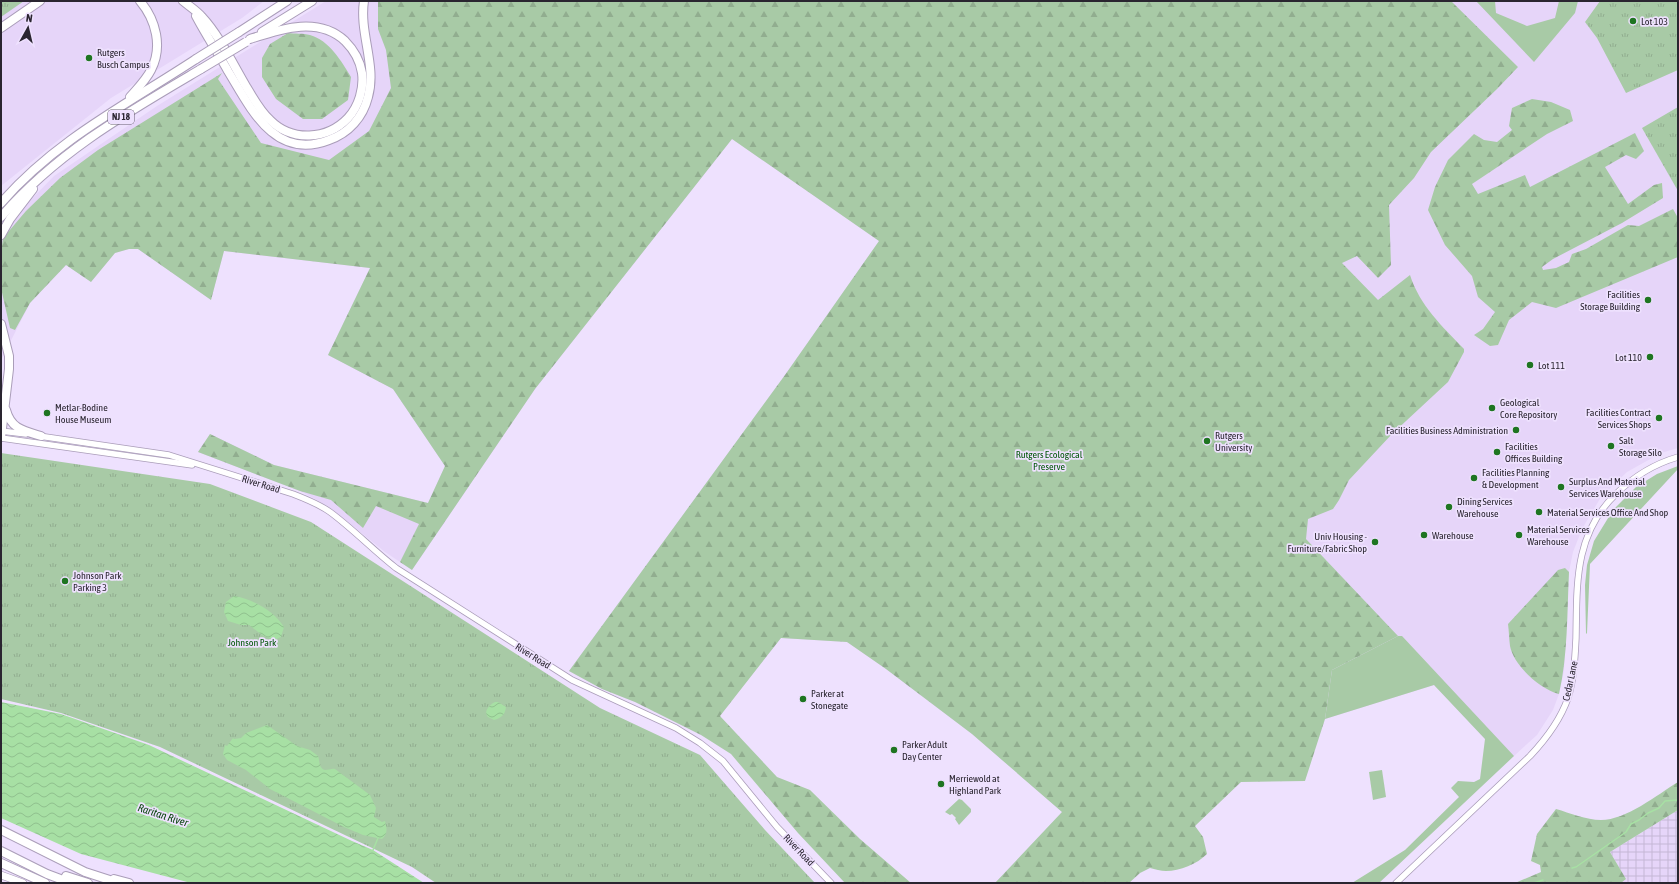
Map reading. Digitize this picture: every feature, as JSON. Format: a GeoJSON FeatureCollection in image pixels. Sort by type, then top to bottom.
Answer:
{"type":"FeatureCollection","features":[{"type":"Feature","properties":{"kind":"highway"},"geometry":{"type":"LineString","coordinates":[[1,28],[40,1]]}},
{"type":"Feature","properties":{"kind":"highway"},"geometry":{"type":"LineString","coordinates":[[123,105],[151,72],[156,58],[157,40],[155,27],[149,14],[140,1]]}},
{"type":"Feature","properties":{"kind":"highway"},"geometry":{"type":"LineString","coordinates":[[183,1],[202,16],[262,111],[278,127],[297,135],[319,135],[341,125],[353,111],[362,88],[361,72],[357,57],[353,50],[338,36],[324,29],[307,26],[278,30],[248,40]]}},
{"type":"Feature","properties":{"kind":"highway","name":"NJ 18"},"geometry":{"type":"LineString","coordinates":[[1,203],[29,173],[78,134],[287,1]]}},
{"type":"Feature","properties":{"kind":"highway","name":"NJ 18"},"geometry":{"type":"LineString","coordinates":[[1,217],[27,189],[54,164],[102,129],[312,1]]}},
{"type":"Feature","properties":{"kind":"highway"},"geometry":{"type":"LineString","coordinates":[[192,8],[235,83],[264,126],[273,134],[287,140],[298,143],[312,144],[331,140],[344,132],[357,120],[366,106],[371,83],[364,23],[364,1]]}},
{"type":"Feature","properties":{"kind":"highway"},"geometry":{"type":"LineString","coordinates":[[1,235],[10,219],[32,190],[48,174],[54,164]]}},
{"type":"Feature","properties":{"kind":"highway"},"geometry":{"type":"LineString","coordinates":[[1,324],[9,356],[10,369],[1,434]]}},
{"type":"Feature","properties":{"kind":"highway"},"geometry":{"type":"LineString","coordinates":[[5,408],[10,421],[17,428],[41,436]]}},
{"type":"Feature","properties":{"kind":"highway"},"geometry":{"type":"LineString","coordinates":[[1,830],[85,872],[119,883]]}},
{"type":"Feature","properties":{"kind":"highway"},"geometry":{"type":"LineString","coordinates":[[1,852],[18,861],[71,883]]}},
{"type":"Feature","properties":{"kind":"highway"},"geometry":{"type":"LineString","coordinates":[[18,861],[88,883]]}},
{"type":"Feature","properties":{"kind":"highway"},"geometry":{"type":"LineString","coordinates":[[1,863],[46,883]]}},
{"type":"Feature","properties":{"kind":"highway"},"geometry":{"type":"LineString","coordinates":[[85,872],[129,883]]}},
{"type":"Feature","properties":{"kind":"main road"},"geometry":{"type":"LineString","coordinates":[[1,875],[22,883]]}},
{"type":"Feature","properties":{"kind":"street","name":"River Road"},"geometry":{"type":"LineString","coordinates":[[1,434],[41,436],[161,453],[293,494],[329,511],[396,568],[572,680],[676,728],[700,743],[723,761],[776,827],[831,883]]}},
{"type":"Feature","properties":{"kind":"street","name":"River Road"},"geometry":{"type":"LineString","coordinates":[[1,434],[206,467]]}},
{"type":"Feature","properties":{"kind":"street","name":"Cedar Lane"},"geometry":{"type":"LineString","coordinates":[[1396,883],[1530,756],[1548,737],[1568,698],[1575,658],[1577,588],[1582,549],[1592,524],[1603,508],[1624,486],[1640,474],[1657,465],[1678,457]]}},
{"type":"Feature","properties":{"kind":"shaded area","name":"Rutgers Busch Campus"},"geometry":{"type":"Polygon","coordinates":[[[1,1],[264,1],[242,18],[111,98],[1,186],[1,1]]]}},
{"type":"Feature","properties":{"kind":"shaded area","name":"Rutgers Ecological Preserve"},"geometry":{"type":"Polygon","coordinates":[[[326,1],[1678,1],[1678,448],[1661,453],[1627,472],[1601,497],[1582,529],[1573,552],[1569,572],[1564,671],[1559,694],[1553,710],[1537,735],[1514,756],[1485,739],[1434,685],[1325,719],[1241,782],[995,883],[1062,812],[972,734],[886,669],[847,642],[781,638],[719,716],[635,702],[602,689],[569,671],[785,375],[879,241],[732,139],[535,389],[412,570],[385,552],[328,506],[300,491],[198,452],[210,434],[274,465],[428,503],[445,466],[393,389],[328,355],[370,268],[224,251],[211,300],[138,249],[129,249],[115,253],[91,282],[66,265],[30,303],[1,360],[1,234],[22,209],[54,176],[157,106],[326,1]]]}},
{"type":"Feature","properties":{"kind":"shaded area"},"geometry":{"type":"Polygon","coordinates":[[[1678,810],[1678,883],[1621,883],[1626,879],[1610,852],[1678,810]]]}},
{"type":"Feature","properties":{"kind":"green space"},"geometry":{"type":"Polygon","coordinates":[[[1,1],[24,1],[1,17],[1,1]]]}},
{"type":"Feature","properties":{"kind":"green space","name":"Rutgers Ecological Preserve"},"geometry":{"type":"Polygon","coordinates":[[[378,1],[1451,1],[1518,67],[1431,152],[1414,178],[1389,205],[1391,265],[1378,278],[1357,256],[1342,263],[1378,300],[1410,275],[1414,286],[1432,315],[1464,349],[1464,352],[1448,382],[1392,434],[1349,480],[1333,509],[1308,519],[1306,539],[1398,636],[1332,670],[1325,719],[1305,781],[1241,782],[1195,826],[1203,837],[1207,854],[1193,864],[1182,868],[1166,871],[1150,868],[1140,873],[1129,883],[995,883],[1062,812],[972,734],[886,669],[847,642],[781,638],[720,716],[777,777],[810,790],[860,839],[911,883],[845,883],[798,833],[731,754],[701,735],[635,702],[602,689],[569,671],[785,375],[879,241],[732,139],[535,389],[412,570],[400,562],[419,524],[376,506],[363,528],[331,500],[300,491],[198,452],[210,434],[274,465],[428,503],[445,466],[393,389],[328,355],[370,268],[224,251],[211,300],[138,249],[129,249],[115,253],[91,282],[66,265],[30,303],[15,330],[10,328],[1,288],[1,252],[3,238],[26,211],[60,178],[98,150],[222,73],[218,79],[261,143],[329,160],[369,131],[391,88],[386,50],[378,29],[378,1]]]}},
{"type":"Feature","properties":{"kind":"green space"},"geometry":{"type":"Polygon","coordinates":[[[1476,1],[1495,1],[1496,13],[1527,26],[1555,18],[1559,1],[1578,1],[1575,13],[1534,62],[1476,1]]]}},
{"type":"Feature","properties":{"kind":"green space"},"geometry":{"type":"Polygon","coordinates":[[[1600,1],[1678,1],[1678,70],[1626,93],[1597,38],[1585,22],[1600,1]]]}},
{"type":"Feature","properties":{"kind":"green space"},"geometry":{"type":"Polygon","coordinates":[[[288,33],[310,35],[323,42],[334,52],[351,77],[348,100],[322,119],[303,119],[276,99],[262,77],[262,58],[270,44],[288,33]]]}},
{"type":"Feature","properties":{"kind":"green space"},"geometry":{"type":"Polygon","coordinates":[[[1532,99],[1551,102],[1570,110],[1573,121],[1547,134],[1472,184],[1478,194],[1525,175],[1530,187],[1635,133],[1644,151],[1636,159],[1626,155],[1605,167],[1628,204],[1654,185],[1662,183],[1663,198],[1622,223],[1553,259],[1542,267],[1543,270],[1556,268],[1569,262],[1572,254],[1586,249],[1628,225],[1639,226],[1673,209],[1678,218],[1678,257],[1556,308],[1532,302],[1509,320],[1498,345],[1490,346],[1474,335],[1483,329],[1495,312],[1478,297],[1472,276],[1445,245],[1428,210],[1435,187],[1448,160],[1474,134],[1484,140],[1497,142],[1512,130],[1509,126],[1512,108],[1532,99]]]}},
{"type":"Feature","properties":{"kind":"green space"},"geometry":{"type":"Polygon","coordinates":[[[1678,107],[1678,191],[1642,128],[1678,107]]]}},
{"type":"Feature","properties":{"kind":"green space","name":"Johnson Park"},"geometry":{"type":"Polygon","coordinates":[[[1,453],[210,484],[311,522],[600,708],[700,755],[765,830],[815,883],[436,883],[412,867],[160,747],[61,713],[1,699],[1,453]]]}},
{"type":"Feature","properties":{"kind":"green space"},"geometry":{"type":"Polygon","coordinates":[[[1678,466],[1678,469],[1590,564],[1586,634],[1585,585],[1587,565],[1594,541],[1613,510],[1636,487],[1657,474],[1678,466]]]}},
{"type":"Feature","properties":{"kind":"green space"},"geometry":{"type":"Polygon","coordinates":[[[1565,568],[1569,572],[1567,634],[1559,694],[1536,682],[1522,669],[1512,654],[1508,624],[1558,570],[1565,568]]]}},
{"type":"Feature","properties":{"kind":"green space"},"geometry":{"type":"Polygon","coordinates":[[[1398,636],[1402,636],[1514,756],[1379,883],[1352,883],[1405,850],[1459,797],[1451,788],[1458,781],[1474,782],[1480,779],[1485,739],[1434,685],[1325,719],[1332,670],[1398,636]]]}},
{"type":"Feature","properties":{"kind":"green space"},"geometry":{"type":"Polygon","coordinates":[[[1382,770],[1386,797],[1373,800],[1369,772],[1382,770]]]}},
{"type":"Feature","properties":{"kind":"green space"},"geometry":{"type":"Polygon","coordinates":[[[1678,782],[1678,810],[1610,852],[1626,879],[1621,883],[1515,883],[1541,872],[1540,865],[1531,861],[1537,834],[1556,809],[1590,819],[1611,819],[1621,816],[1641,806],[1678,782]]]}},
{"type":"Feature","properties":{"kind":"green space"},"geometry":{"type":"Polygon","coordinates":[[[959,799],[971,809],[971,812],[959,825],[955,819],[956,818],[952,814],[950,815],[945,812],[959,799]]]}},
{"type":"Feature","properties":{"kind":"water"},"geometry":{"type":"Polygon","coordinates":[[[234,596],[256,603],[275,616],[284,627],[281,637],[274,640],[262,635],[249,625],[241,625],[228,621],[224,612],[226,602],[234,596]]]}},
{"type":"Feature","properties":{"kind":"water","name":"Raritan River"},"geometry":{"type":"Polygon","coordinates":[[[1,702],[61,714],[149,745],[373,850],[424,883],[191,883],[81,854],[1,818],[1,702]]]}},
{"type":"Feature","properties":{"kind":"water"},"geometry":{"type":"Polygon","coordinates":[[[495,702],[498,702],[506,707],[502,716],[494,720],[488,717],[486,711],[495,702]]]}},
{"type":"Feature","properties":{"kind":"water"},"geometry":{"type":"Polygon","coordinates":[[[267,725],[297,746],[310,750],[318,756],[321,768],[325,770],[335,769],[370,795],[376,808],[374,817],[382,822],[385,821],[386,831],[384,837],[382,839],[363,835],[344,827],[270,789],[246,770],[227,760],[223,754],[225,745],[227,746],[233,738],[241,738],[246,733],[267,725]]]}},
{"type":"Feature","properties":{"kind":"waterway"},"geometry":{"type":"LineString","coordinates":[[1572,868],[1576,867],[1626,832],[1631,824],[1659,808],[1665,801],[1678,800]]}},
{"type":"Feature","properties":{"kind":"waterway"},"geometry":{"type":"LineString","coordinates":[[373,850],[378,838]]}},
{"type":"Feature","properties":{"kind":"waterway"},"geometry":{"type":"LineString","coordinates":[[1534,883],[1543,880]]}},
{"type":"Feature","properties":{"kind":"place","name":"Lot 103"},"geometry":{"type":"Point","coordinates":[1633,21]}},
{"type":"Feature","properties":{"kind":"place","name":"Rutgers Busch Campus"},"geometry":{"type":"Point","coordinates":[89,58]}},
{"type":"Feature","properties":{"kind":"place","name":"Facilities Storage Building"},"geometry":{"type":"Point","coordinates":[1648,300]}},
{"type":"Feature","properties":{"kind":"place","name":"Lot 110"},"geometry":{"type":"Point","coordinates":[1650,357]}},
{"type":"Feature","properties":{"kind":"place","name":"Lot 111"},"geometry":{"type":"Point","coordinates":[1530,365]}},
{"type":"Feature","properties":{"kind":"place","name":"Geological Core Repository"},"geometry":{"type":"Point","coordinates":[1492,408]}},
{"type":"Feature","properties":{"kind":"place","name":"Metlar-Bodine House Museum"},"geometry":{"type":"Point","coordinates":[47,413]}},
{"type":"Feature","properties":{"kind":"place","name":"Facilities Contract Services Shops"},"geometry":{"type":"Point","coordinates":[1659,418]}},
{"type":"Feature","properties":{"kind":"place","name":"Facilities Business Administration"},"geometry":{"type":"Point","coordinates":[1516,430]}},
{"type":"Feature","properties":{"kind":"place","name":"Rutgers University"},"geometry":{"type":"Point","coordinates":[1207,441]}},
{"type":"Feature","properties":{"kind":"place","name":"Salt Storage Silo"},"geometry":{"type":"Point","coordinates":[1611,446]}},
{"type":"Feature","properties":{"kind":"place","name":"Facilities Offices Building"},"geometry":{"type":"Point","coordinates":[1497,452]}},
{"type":"Feature","properties":{"kind":"place","name":"Facilities Planning & Development"},"geometry":{"type":"Point","coordinates":[1474,478]}},
{"type":"Feature","properties":{"kind":"place","name":"Surplus And Material Services Warehouse"},"geometry":{"type":"Point","coordinates":[1561,487]}},
{"type":"Feature","properties":{"kind":"place","name":"Dining Services Warehouse"},"geometry":{"type":"Point","coordinates":[1449,507]}},
{"type":"Feature","properties":{"kind":"place","name":"Material Services Office And Shop"},"geometry":{"type":"Point","coordinates":[1539,512]}},
{"type":"Feature","properties":{"kind":"place","name":"Warehouse"},"geometry":{"type":"Point","coordinates":[1424,535]}},
{"type":"Feature","properties":{"kind":"place","name":"Material Services Warehouse"},"geometry":{"type":"Point","coordinates":[1519,535]}},
{"type":"Feature","properties":{"kind":"place","name":"Univ Housing - Furniture/Fabric Shop"},"geometry":{"type":"Point","coordinates":[1375,542]}},
{"type":"Feature","properties":{"kind":"place","name":"Johnson Park Parking 3"},"geometry":{"type":"Point","coordinates":[65,581]}},
{"type":"Feature","properties":{"kind":"place","name":"Parker at Stonegate"},"geometry":{"type":"Point","coordinates":[803,699]}},
{"type":"Feature","properties":{"kind":"place","name":"Parker Adult Day Center"},"geometry":{"type":"Point","coordinates":[894,750]}},
{"type":"Feature","properties":{"kind":"place","name":"Merriewold at Highland Park"},"geometry":{"type":"Point","coordinates":[941,784]}}]}
